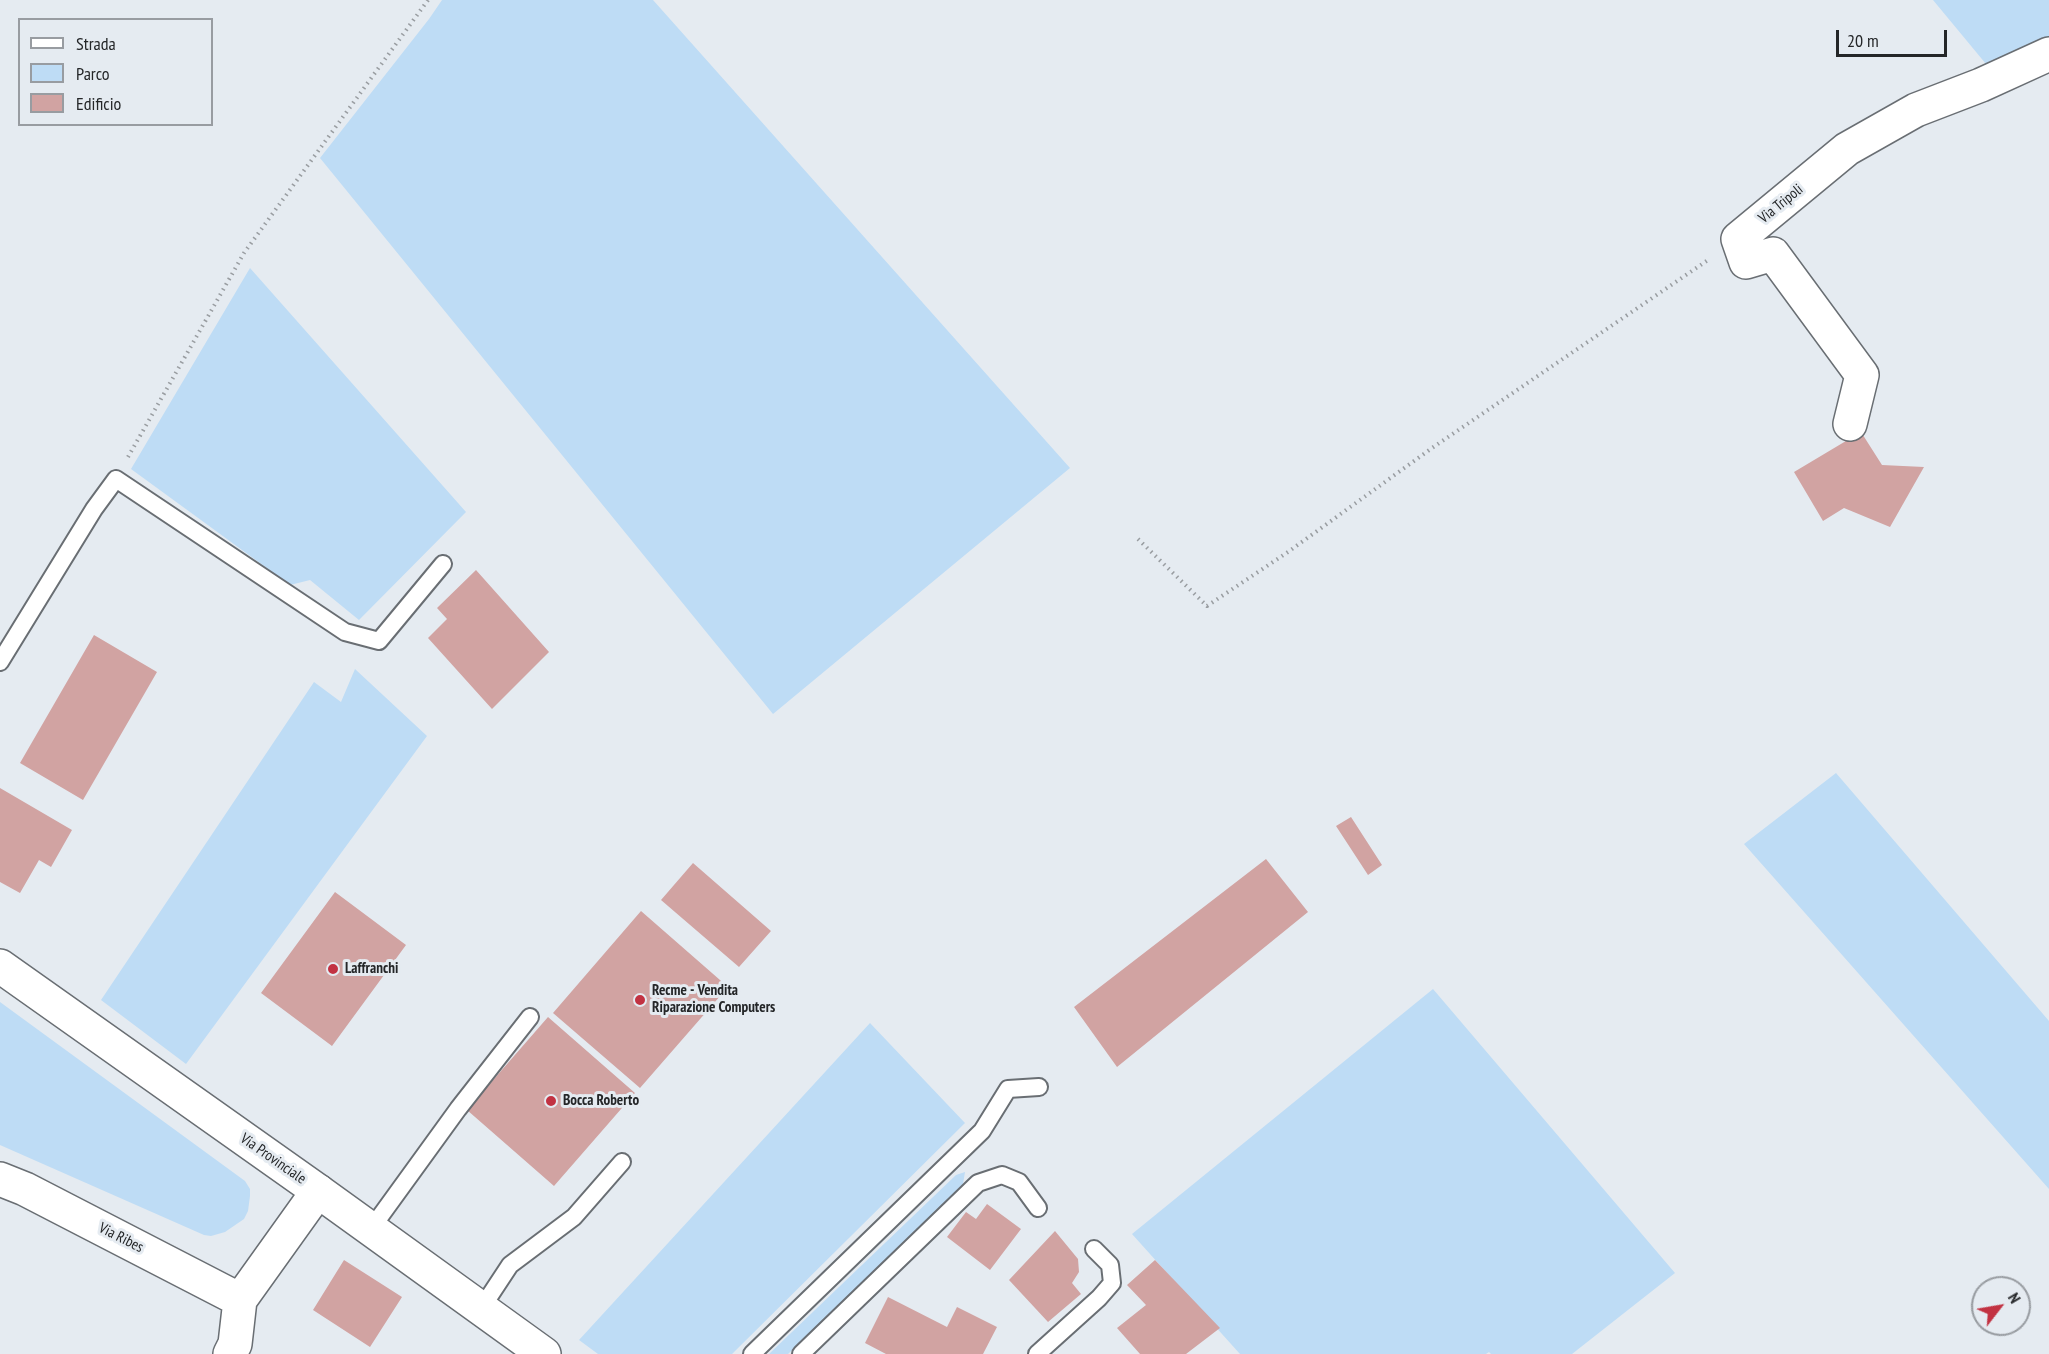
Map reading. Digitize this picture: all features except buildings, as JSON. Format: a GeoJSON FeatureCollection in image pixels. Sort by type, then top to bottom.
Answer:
{"type":"FeatureCollection","features":[{"type":"Feature","properties":{"kind":"street","name":"Via Tripoli"},"geometry":{"type":"LineString","coordinates":[[1738,239],[1847,149],[1916,110],[1981,85],[2049,54]]}},
{"type":"Feature","properties":{"kind":"street"},"geometry":{"type":"LineString","coordinates":[[1738,239],[1746,262],[1773,254],[1862,375],[1850,424]]}},
{"type":"Feature","properties":{"kind":"street","name":"Via Provinciale"},"geometry":{"type":"LineString","coordinates":[[0,966],[544,1354]]}},
{"type":"Feature","properties":{"kind":"street","name":"Via Ribes"},"geometry":{"type":"LineString","coordinates":[[0,1179],[25,1189],[240,1300]]}},
{"type":"Feature","properties":{"kind":"street"},"geometry":{"type":"LineString","coordinates":[[238,1351],[240,1300],[318,1191]]}},
{"type":"Feature","properties":{"kind":"lane"},"geometry":{"type":"LineString","coordinates":[[0,662],[94,509],[116,479],[345,632],[379,641],[443,564]]}},
{"type":"Feature","properties":{"kind":"lane"},"geometry":{"type":"LineString","coordinates":[[370,1229],[458,1109],[530,1017]]}},
{"type":"Feature","properties":{"kind":"lane"},"geometry":{"type":"LineString","coordinates":[[752,1354],[982,1131],[1008,1089],[1039,1087]]}},
{"type":"Feature","properties":{"kind":"lane"},"geometry":{"type":"LineString","coordinates":[[482,1309],[510,1265],[574,1217],[622,1162]]}},
{"type":"Feature","properties":{"kind":"lane"},"geometry":{"type":"LineString","coordinates":[[806,1352],[978,1183],[1002,1175],[1019,1182],[1038,1208]]}},
{"type":"Feature","properties":{"kind":"lane"},"geometry":{"type":"LineString","coordinates":[[1037,1354],[1099,1298],[1112,1283],[1110,1265],[1094,1249]]}},
{"type":"Feature","properties":{"kind":"path"},"geometry":{"type":"LineString","coordinates":[[116,479],[244,253],[428,0]]}},
{"type":"Feature","properties":{"kind":"path"},"geometry":{"type":"LineString","coordinates":[[1138,539],[1208,606],[1288,552],[1432,448],[1738,239]]}},
{"type":"Feature","properties":{"kind":"green space"},"geometry":{"type":"Polygon","coordinates":[[[442,0],[653,0],[1070,468],[773,714],[320,158],[442,0]]]}},
{"type":"Feature","properties":{"kind":"green space"},"geometry":{"type":"Polygon","coordinates":[[[1933,0],[2049,0],[2049,38],[1986,64],[1933,0]]]}},
{"type":"Feature","properties":{"kind":"green space"},"geometry":{"type":"Polygon","coordinates":[[[250,268],[466,512],[359,620],[310,580],[290,585],[131,469],[250,268]]]}},
{"type":"Feature","properties":{"kind":"green space"},"geometry":{"type":"Polygon","coordinates":[[[355,669],[427,736],[186,1064],[101,1000],[314,682],[341,702],[355,669]]]}},
{"type":"Feature","properties":{"kind":"green space"},"geometry":{"type":"Polygon","coordinates":[[[1836,773],[2049,1021],[2049,1189],[1744,844],[1836,773]]]}},
{"type":"Feature","properties":{"kind":"green space"},"geometry":{"type":"Polygon","coordinates":[[[1433,989],[1675,1273],[1572,1354],[1491,1354],[1489,1352],[1486,1354],[1240,1354],[1132,1234],[1433,989]]]}},
{"type":"Feature","properties":{"kind":"green space"},"geometry":{"type":"Polygon","coordinates":[[[0,1002],[245,1181],[250,1189],[250,1196],[248,1211],[244,1219],[225,1232],[211,1236],[204,1235],[0,1145],[0,1002]]]}},
{"type":"Feature","properties":{"kind":"green space"},"geometry":{"type":"Polygon","coordinates":[[[870,1023],[965,1123],[732,1354],[598,1354],[579,1340],[870,1023]]]}},
{"type":"Feature","properties":{"kind":"green space"},"geometry":{"type":"Polygon","coordinates":[[[965,1172],[963,1184],[788,1354],[769,1354],[956,1175],[965,1172]]]}},
{"type":"Feature","properties":{"kind":"place","name":"Laffranchi"},"geometry":{"type":"Point","coordinates":[333,969]}},
{"type":"Feature","properties":{"kind":"place","name":"Recme - Vendita Riparazione Computers"},"geometry":{"type":"Point","coordinates":[640,1000]}},
{"type":"Feature","properties":{"kind":"place","name":"Bocca Roberto"},"geometry":{"type":"Point","coordinates":[551,1101]}}]}
